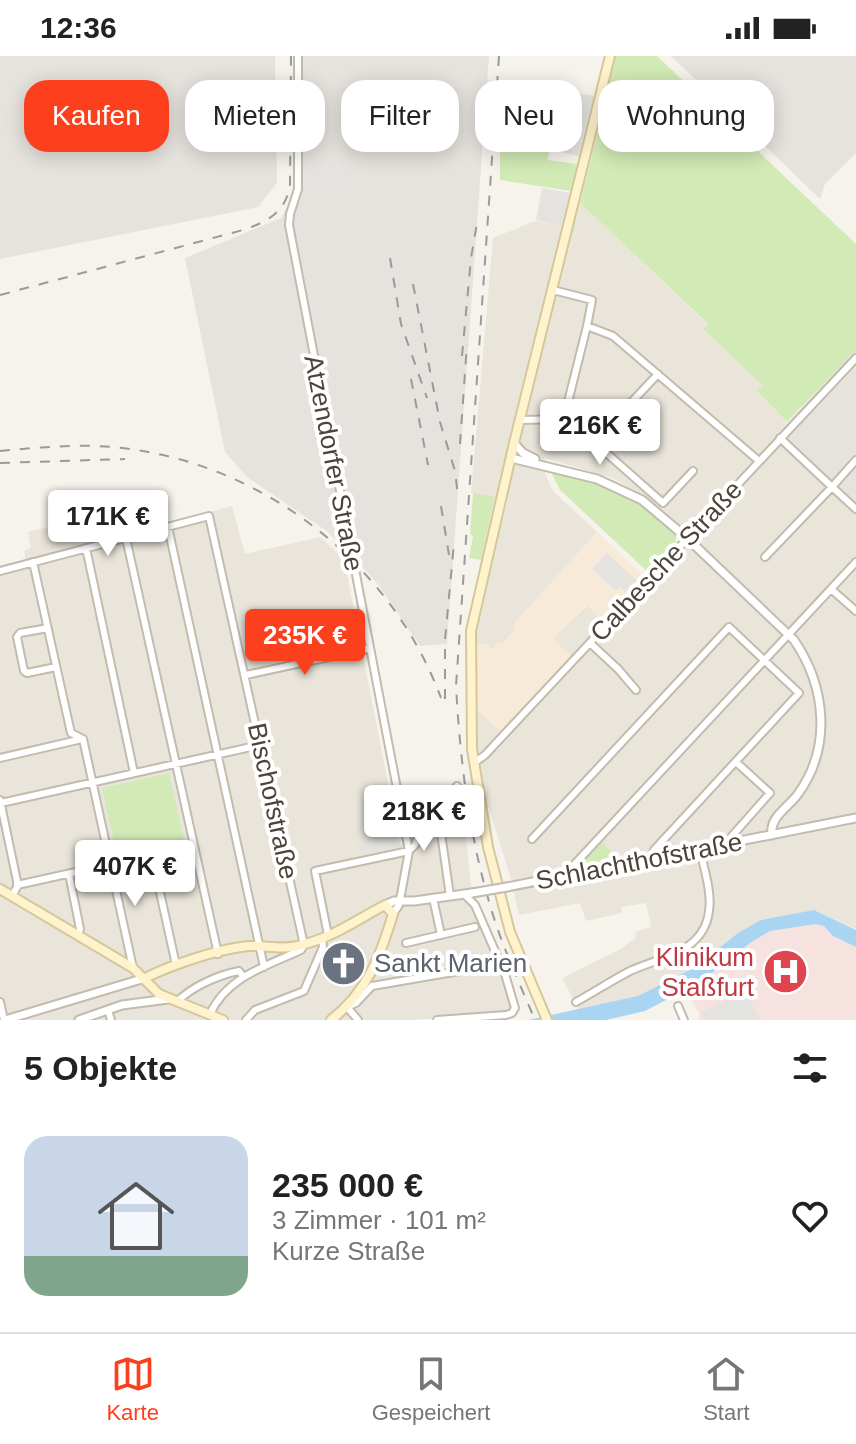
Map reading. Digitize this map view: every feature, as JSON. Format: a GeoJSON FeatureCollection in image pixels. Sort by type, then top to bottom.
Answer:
{"type":"FeatureCollection","features":[{"type":"Feature","properties":{"kind":"main road"},"geometry":{"type":"LineString","coordinates":[[547,1020],[500,900],[486,841],[474,763],[470,680],[472,622],[610,56]]}},
{"type":"Feature","properties":{"kind":"main road"},"geometry":{"type":"LineString","coordinates":[[0,889],[133,968],[159,994],[223,1020]]}},
{"type":"Feature","properties":{"kind":"main road"},"geometry":{"type":"LineString","coordinates":[[145,978],[176,965],[238,948],[304,945],[385,905],[390,907],[393,914],[372,973],[347,1007],[331,1020]]}},
{"type":"Feature","properties":{"kind":"street","name":"Atzendorfer Straße"},"geometry":{"type":"LineString","coordinates":[[298,56],[298,193],[289,225],[409,851],[399,901],[393,914]]}},
{"type":"Feature","properties":{"kind":"street"},"geometry":{"type":"LineString","coordinates":[[553,290],[592,300],[564,418]]}},
{"type":"Feature","properties":{"kind":"street"},"geometry":{"type":"LineString","coordinates":[[587,326],[613,336],[759,461]]}},
{"type":"Feature","properties":{"kind":"street","name":"Calbesche Straße"},"geometry":{"type":"LineString","coordinates":[[474,763],[485,755],[856,358]]}},
{"type":"Feature","properties":{"kind":"street"},"geometry":{"type":"LineString","coordinates":[[594,442],[658,374]]}},
{"type":"Feature","properties":{"kind":"street"},"geometry":{"type":"LineString","coordinates":[[520,420],[564,418],[663,503],[693,471]]}},
{"type":"Feature","properties":{"kind":"street"},"geometry":{"type":"LineString","coordinates":[[780,438],[856,509]]}},
{"type":"Feature","properties":{"kind":"street","name":"Schlachthofstraße"},"geometry":{"type":"LineString","coordinates":[[514,443],[539,464]]}},
{"type":"Feature","properties":{"kind":"street","name":"Schlachthofstraße"},"geometry":{"type":"LineString","coordinates":[[511,458],[583,475],[619,488],[650,506],[789,634],[815,679],[821,731],[810,774],[796,797],[773,820],[772,835]]}},
{"type":"Feature","properties":{"kind":"street"},"geometry":{"type":"LineString","coordinates":[[765,557],[856,460]]}},
{"type":"Feature","properties":{"kind":"street","name":"Bischofstraße"},"geometry":{"type":"LineString","coordinates":[[168,527],[209,516],[304,945]]}},
{"type":"Feature","properties":{"kind":"street"},"geometry":{"type":"LineString","coordinates":[[0,571],[168,527],[264,967]]}},
{"type":"Feature","properties":{"kind":"street"},"geometry":{"type":"LineString","coordinates":[[126,538],[218,954]]}},
{"type":"Feature","properties":{"kind":"street"},"geometry":{"type":"LineString","coordinates":[[86,548],[134,773]]}},
{"type":"Feature","properties":{"kind":"street"},"geometry":{"type":"LineString","coordinates":[[33,562],[71,733],[83,739]]}},
{"type":"Feature","properties":{"kind":"street"},"geometry":{"type":"LineString","coordinates":[[571,875],[572,867],[856,562]]}},
{"type":"Feature","properties":{"kind":"street"},"geometry":{"type":"LineString","coordinates":[[831,589],[856,611]]}},
{"type":"Feature","properties":{"kind":"street"},"geometry":{"type":"LineString","coordinates":[[532,839],[729,627],[799,693],[654,850],[651,860]]}},
{"type":"Feature","properties":{"kind":"street"},"geometry":{"type":"LineString","coordinates":[[48,628],[20,633],[17,637],[24,671],[56,667]]}},
{"type":"Feature","properties":{"kind":"street"},"geometry":{"type":"LineString","coordinates":[[590,643],[636,690]]}},
{"type":"Feature","properties":{"kind":"street"},"geometry":{"type":"LineString","coordinates":[[246,675],[370,648]]}},
{"type":"Feature","properties":{"kind":"street"},"geometry":{"type":"LineString","coordinates":[[0,758],[83,739]]}},
{"type":"Feature","properties":{"kind":"street"},"geometry":{"type":"LineString","coordinates":[[83,739],[133,968]]}},
{"type":"Feature","properties":{"kind":"street"},"geometry":{"type":"LineString","coordinates":[[12,896],[17,885],[0,802],[260,745]]}},
{"type":"Feature","properties":{"kind":"street"},"geometry":{"type":"LineString","coordinates":[[729,844],[732,836],[770,793],[736,762]]}},
{"type":"Feature","properties":{"kind":"street"},"geometry":{"type":"LineString","coordinates":[[246,1020],[255,1010],[304,991],[325,937],[315,871],[409,851],[415,845],[427,817],[457,786]]}},
{"type":"Feature","properties":{"kind":"street"},"geometry":{"type":"LineString","coordinates":[[427,817],[441,833],[450,896]]}},
{"type":"Feature","properties":{"kind":"street","name":"Schlachthofstraße"},"geometry":{"type":"LineString","coordinates":[[468,893],[856,818]]}},
{"type":"Feature","properties":{"kind":"street"},"geometry":{"type":"LineString","coordinates":[[17,885],[194,846]]}},
{"type":"Feature","properties":{"kind":"street"},"geometry":{"type":"LineString","coordinates":[[576,1002],[631,971],[679,953],[694,940],[706,922],[709,910],[700,850]]}},
{"type":"Feature","properties":{"kind":"street"},"geometry":{"type":"LineString","coordinates":[[152,856],[176,965]]}},
{"type":"Feature","properties":{"kind":"street"},"geometry":{"type":"LineString","coordinates":[[69,874],[80,929],[78,935]]}},
{"type":"Feature","properties":{"kind":"street"},"geometry":{"type":"LineString","coordinates":[[385,905],[468,893],[475,905],[515,1008],[511,1014],[437,1020]]}},
{"type":"Feature","properties":{"kind":"street"},"geometry":{"type":"LineString","coordinates":[[433,898],[441,935]]}},
{"type":"Feature","properties":{"kind":"street"},"geometry":{"type":"LineString","coordinates":[[406,943],[475,927]]}},
{"type":"Feature","properties":{"kind":"street"},"geometry":{"type":"LineString","coordinates":[[210,1014],[219,998],[243,976],[301,950],[304,945]]}},
{"type":"Feature","properties":{"kind":"street"},"geometry":{"type":"LineString","coordinates":[[358,1020],[347,1007],[356,1003],[372,986],[500,964]]}},
{"type":"Feature","properties":{"kind":"street"},"geometry":{"type":"LineString","coordinates":[[79,1020],[122,1005],[173,1000],[220,976],[239,971],[243,976]]}},
{"type":"Feature","properties":{"kind":"street"},"geometry":{"type":"LineString","coordinates":[[0,1002],[5,1020],[145,978]]}},
{"type":"Feature","properties":{"kind":"street"},"geometry":{"type":"LineString","coordinates":[[678,1006],[684,1020]]}},
{"type":"Feature","properties":{"kind":"street"},"geometry":{"type":"LineString","coordinates":[[108,1010],[111,1020]]}},
{"type":"Feature","properties":{"kind":"shaded area"},"geometry":{"type":"Polygon","coordinates":[[[0,56],[275,56],[275,80],[185,80],[185,152],[277,152],[277,183],[258,207],[0,259],[0,56]]]}},
{"type":"Feature","properties":{"kind":"shaded area"},"geometry":{"type":"Polygon","coordinates":[[[294,56],[489,56],[487,80],[475,80],[475,152],[482,152],[447,644],[420,646],[377,583],[328,532],[247,477],[225,452],[185,258],[281,218],[295,188],[295,152],[325,152],[325,80],[294,80],[294,56]]]}},
{"type":"Feature","properties":{"kind":"shaded area"},"geometry":{"type":"Polygon","coordinates":[[[671,56],[856,56],[856,153],[825,184],[820,199],[771,152],[774,152],[774,80],[696,80],[671,56]]]}},
{"type":"Feature","properties":{"kind":"shaded area"},"geometry":{"type":"Polygon","coordinates":[[[582,94],[594,96],[582,144],[582,94]]]}},
{"type":"Feature","properties":{"kind":"shaded area"},"geometry":{"type":"Polygon","coordinates":[[[560,152],[580,152],[579,156],[560,152]]]}},
{"type":"Feature","properties":{"kind":"shaded area"},"geometry":{"type":"Polygon","coordinates":[[[344,164],[348,186],[305,194],[301,172],[344,164]]]}},
{"type":"Feature","properties":{"kind":"shaded area"},"geometry":{"type":"Polygon","coordinates":[[[542,188],[570,193],[562,227],[536,220],[542,188]]]}},
{"type":"Feature","properties":{"kind":"shaded area"},"geometry":{"type":"Polygon","coordinates":[[[580,203],[708,325],[704,330],[762,385],[756,392],[787,422],[778,433],[856,505],[856,929],[814,910],[761,920],[738,933],[694,968],[668,982],[638,996],[579,1010],[562,978],[617,951],[636,938],[635,932],[651,927],[646,903],[621,907],[622,913],[586,921],[580,903],[519,915],[511,879],[487,808],[477,754],[476,709],[506,736],[577,663],[553,639],[559,632],[588,605],[611,629],[693,538],[646,497],[612,478],[545,458],[545,474],[553,491],[597,532],[513,625],[516,629],[501,645],[492,650],[485,644],[476,644],[482,596],[508,500],[471,493],[493,238],[535,221],[570,228],[580,203]]]}},
{"type":"Feature","properties":{"kind":"shaded area"},"geometry":{"type":"Polygon","coordinates":[[[856,350],[856,505],[778,433],[856,350]]]}},
{"type":"Feature","properties":{"kind":"shaded area"},"geometry":{"type":"Polygon","coordinates":[[[132,506],[138,531],[232,506],[245,554],[320,537],[344,559],[400,844],[416,846],[434,812],[457,790],[460,792],[474,907],[501,970],[513,1006],[511,1010],[413,1020],[0,1020],[0,574],[27,567],[24,551],[31,548],[28,532],[132,506]]]}},
{"type":"Feature","properties":{"kind":"shaded area"},"geometry":{"type":"Polygon","coordinates":[[[597,532],[645,577],[603,622],[587,605],[559,632],[553,639],[571,657],[501,732],[476,709],[476,644],[485,644],[492,649],[498,642],[501,644],[516,629],[513,625],[597,532]]]}},
{"type":"Feature","properties":{"kind":"shaded area"},"geometry":{"type":"Polygon","coordinates":[[[607,553],[636,580],[625,592],[620,587],[616,591],[592,569],[607,553]]]}},
{"type":"Feature","properties":{"kind":"shaded area"},"geometry":{"type":"Polygon","coordinates":[[[396,836],[398,848],[361,856],[358,843],[396,836]]]}},
{"type":"Feature","properties":{"kind":"shaded area","name":"Klinikum Staßfurt"},"geometry":{"type":"Polygon","coordinates":[[[816,924],[856,947],[856,1020],[697,1020],[700,1016],[687,990],[770,931],[816,924]]]}},
{"type":"Feature","properties":{"kind":"shaded area"},"geometry":{"type":"Polygon","coordinates":[[[746,991],[760,1020],[701,1020],[704,1018],[701,1012],[746,991]]]}},
{"type":"Feature","properties":{"kind":"green space"},"geometry":{"type":"Polygon","coordinates":[[[615,56],[657,56],[682,80],[610,80],[615,56]]]}},
{"type":"Feature","properties":{"kind":"green space"},"geometry":{"type":"Polygon","coordinates":[[[598,131],[598,152],[759,152],[856,244],[856,350],[787,422],[756,391],[762,385],[703,329],[708,324],[580,203],[598,131]]]}},
{"type":"Feature","properties":{"kind":"green space"},"geometry":{"type":"Polygon","coordinates":[[[500,152],[549,152],[548,160],[577,164],[571,191],[500,180],[500,152]]]}},
{"type":"Feature","properties":{"kind":"green space"},"geometry":{"type":"Polygon","coordinates":[[[551,472],[588,481],[633,501],[677,533],[675,545],[649,573],[560,490],[551,472]]]}},
{"type":"Feature","properties":{"kind":"green space"},"geometry":{"type":"Polygon","coordinates":[[[473,493],[495,497],[481,560],[469,558],[473,536],[470,534],[473,493]]]}},
{"type":"Feature","properties":{"kind":"green space"},"geometry":{"type":"Polygon","coordinates":[[[169,773],[184,840],[117,855],[102,788],[169,773]]]}},
{"type":"Feature","properties":{"kind":"green space"},"geometry":{"type":"Polygon","coordinates":[[[601,842],[612,852],[600,866],[579,870],[578,867],[601,842]]]}},
{"type":"Feature","properties":{"kind":"water"},"geometry":{"type":"Polygon","coordinates":[[[814,910],[856,930],[856,947],[816,924],[770,931],[702,981],[645,1011],[606,1020],[528,1020],[638,996],[694,968],[738,933],[761,920],[814,910]]]}},
{"type":"Feature","properties":{"kind":"railway"},"geometry":{"type":"LineString","coordinates":[[0,295],[243,230],[274,215],[284,202],[290,185],[291,56]]}},
{"type":"Feature","properties":{"kind":"railway"},"geometry":{"type":"LineString","coordinates":[[499,56],[456,686],[460,741],[476,852],[499,934],[535,1020]]}},
{"type":"Feature","properties":{"kind":"railway"},"geometry":{"type":"LineString","coordinates":[[462,356],[477,223]]}},
{"type":"Feature","properties":{"kind":"railway"},"geometry":{"type":"LineString","coordinates":[[390,258],[401,324],[427,398]]}},
{"type":"Feature","properties":{"kind":"railway"},"geometry":{"type":"LineString","coordinates":[[413,284],[458,496]]}},
{"type":"Feature","properties":{"kind":"railway"},"geometry":{"type":"LineString","coordinates":[[460,444],[467,344]]}},
{"type":"Feature","properties":{"kind":"railway"},"geometry":{"type":"LineString","coordinates":[[411,379],[428,465]]}},
{"type":"Feature","properties":{"kind":"railway"},"geometry":{"type":"LineString","coordinates":[[0,451],[97,446],[153,453],[207,468],[259,491],[306,521],[349,557],[386,599],[417,646],[441,698]]}},
{"type":"Feature","properties":{"kind":"railway"},"geometry":{"type":"LineString","coordinates":[[0,463],[125,459]]}},
{"type":"Feature","properties":{"kind":"railway"},"geometry":{"type":"LineString","coordinates":[[441,506],[449,555]]}},
{"type":"Feature","properties":{"kind":"railway"},"geometry":{"type":"LineString","coordinates":[[445,699],[445,640],[454,543]]}},
{"type":"Feature","properties":{"kind":"place","name":"Sankt Marien"},"geometry":{"type":"Point","coordinates":[343,963]}},
{"type":"Feature","properties":{"kind":"place","name":"Klinikum Staßfurt"},"geometry":{"type":"Point","coordinates":[785,972]}}]}
